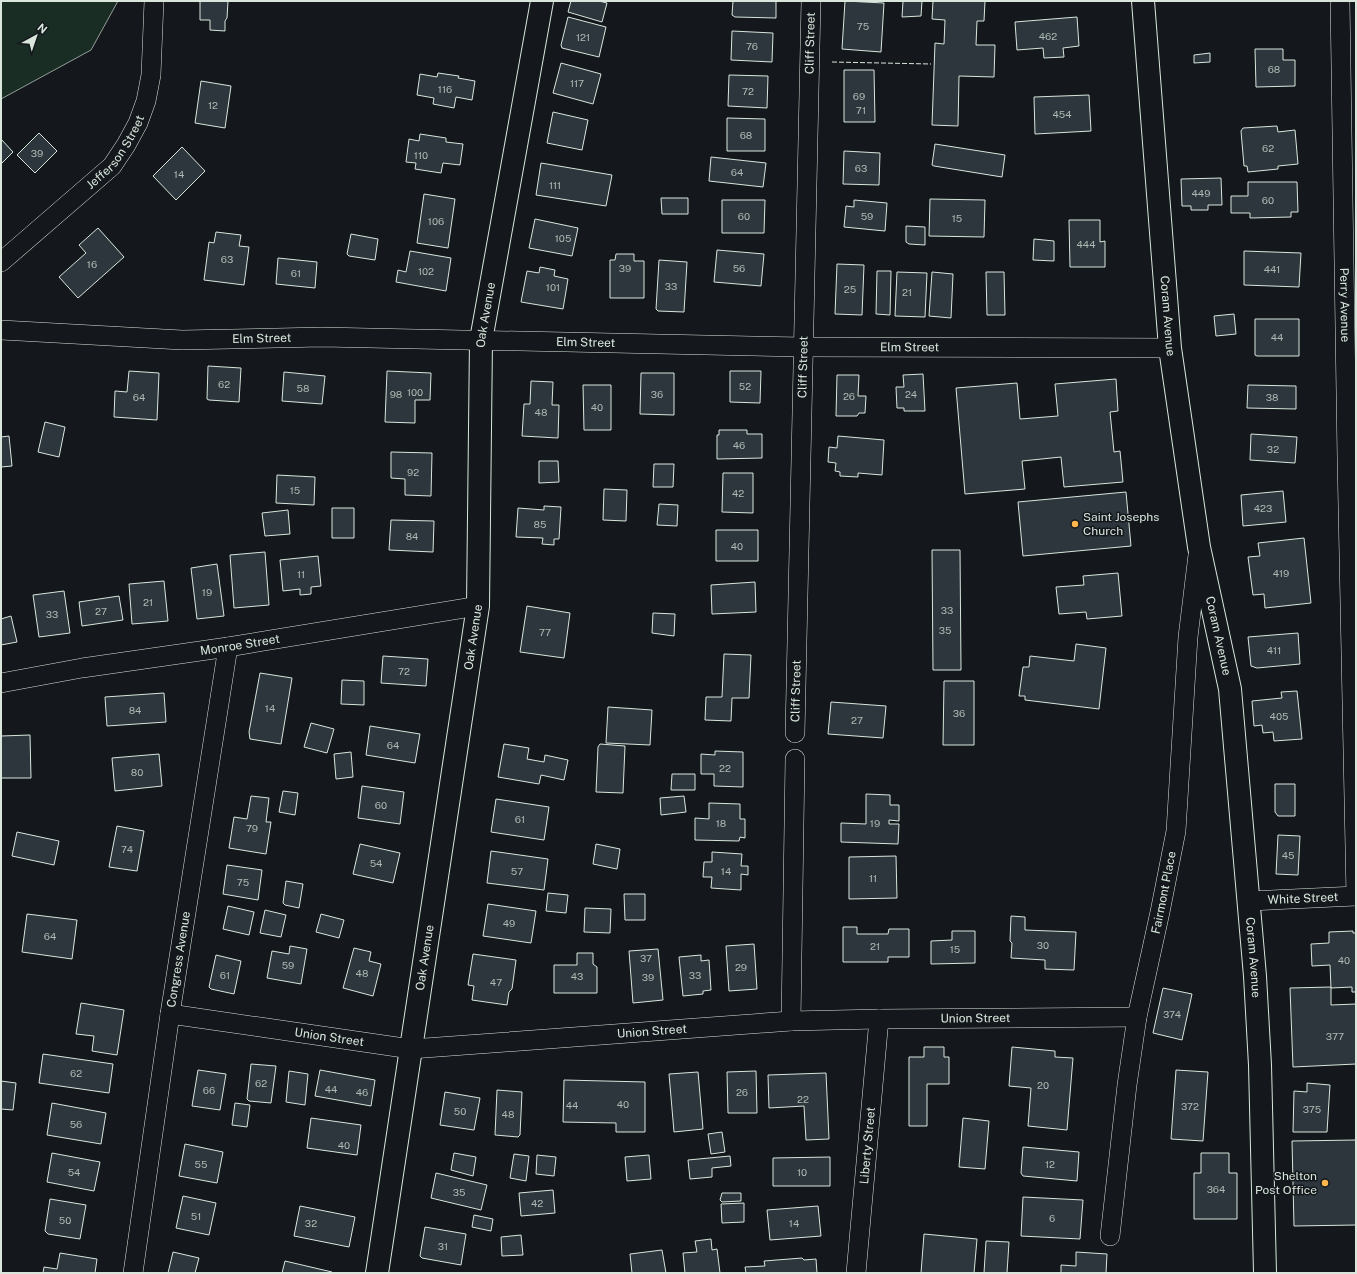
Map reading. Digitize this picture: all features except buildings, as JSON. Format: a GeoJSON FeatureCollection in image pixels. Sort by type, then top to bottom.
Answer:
{"type":"FeatureCollection","features":[{"type":"Feature","properties":{"kind":"street","name":"Jefferson Street"},"geometry":{"type":"LineString","coordinates":[[1,262],[112,166],[126,145],[138,123],[146,101],[150,75],[154,1]]}},
{"type":"Feature","properties":{"kind":"street","name":"Oak Avenue"},"geometry":{"type":"LineString","coordinates":[[377,1273],[478,606],[481,340],[542,1]]}},
{"type":"Feature","properties":{"kind":"street","name":"Cliff Street"},"geometry":{"type":"LineString","coordinates":[[795,733],[811,1]]}},
{"type":"Feature","properties":{"kind":"street","name":"Coram Avenue"},"geometry":{"type":"LineString","coordinates":[[1143,1],[1170,348],[1199,547],[1230,689],[1256,976],[1265,1273]]}},
{"type":"Feature","properties":{"kind":"street","name":"Perry Avenue"},"geometry":{"type":"LineString","coordinates":[[1340,1],[1352,458],[1356,896]]}},
{"type":"Feature","properties":{"kind":"street","name":"Elm Street"},"geometry":{"type":"LineString","coordinates":[[1,330],[182,340],[322,337],[803,347],[1170,348]]}},
{"type":"Feature","properties":{"kind":"street","name":"Fairmont Place"},"geometry":{"type":"LineString","coordinates":[[1110,1236],[1127,1085],[1137,1017],[1176,831],[1188,637],[1199,547]]}},
{"type":"Feature","properties":{"kind":"street","name":"Monroe Street"},"geometry":{"type":"LineString","coordinates":[[1,683],[82,668],[228,647],[478,606]]}},
{"type":"Feature","properties":{"kind":"street","name":"Congress Avenue"},"geometry":{"type":"LineString","coordinates":[[133,1273],[170,1014],[228,647]]}},
{"type":"Feature","properties":{"kind":"street"},"geometry":{"type":"LineString","coordinates":[[790,1021],[796,759]]}},
{"type":"Feature","properties":{"kind":"street","name":"White Street"},"geometry":{"type":"LineString","coordinates":[[1249,901],[1356,896]]}},
{"type":"Feature","properties":{"kind":"street","name":"Union Street"},"geometry":{"type":"LineString","coordinates":[[170,1014],[411,1050],[790,1021],[879,1018],[1137,1017]]}},
{"type":"Feature","properties":{"kind":"street","name":"Liberty Street"},"geometry":{"type":"LineString","coordinates":[[856,1273],[879,1018]]}},
{"type":"Feature","properties":{"kind":"green space"},"geometry":{"type":"Polygon","coordinates":[[[1,1],[118,1],[91,50],[1,99],[1,1]]]}},
{"type":"Feature","properties":{"kind":"fence"},"geometry":{"type":"LineString","coordinates":[[832,62],[931,64]]}},
{"type":"Feature","properties":{"kind":"place","name":"Saint Josephs Church"},"geometry":{"type":"Point","coordinates":[1075,524]}},
{"type":"Feature","properties":{"kind":"place","name":"Shelton Post Office"},"geometry":{"type":"Point","coordinates":[1325,1183]}}]}
